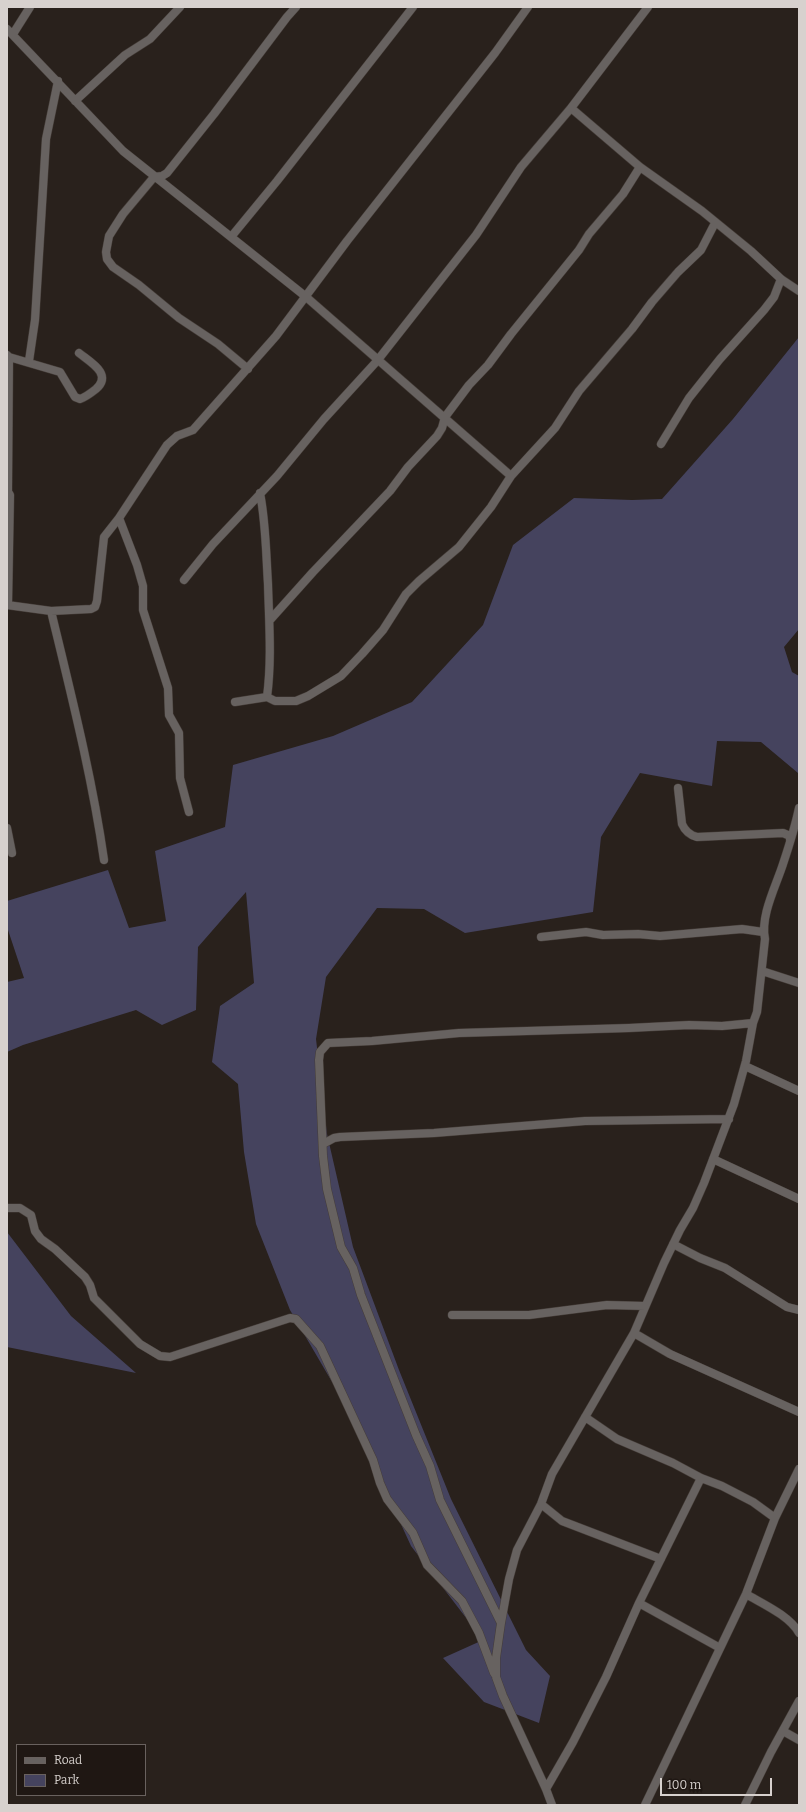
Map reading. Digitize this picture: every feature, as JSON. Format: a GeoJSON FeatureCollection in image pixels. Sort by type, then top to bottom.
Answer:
{"type":"FeatureCollection","features":[{"type":"Feature","properties":{"kind":"street"},"geometry":{"type":"LineString","coordinates":[[30,7],[10,32],[123,151],[305,296],[511,476]]}},
{"type":"Feature","properties":{"kind":"street"},"geometry":{"type":"LineString","coordinates":[[76,101],[125,55],[150,39],[180,7]]}},
{"type":"Feature","properties":{"kind":"street"},"geometry":{"type":"LineString","coordinates":[[248,369],[218,344],[180,318],[139,285],[113,267],[107,260],[106,248],[109,236],[123,214],[154,177],[162,176],[167,173],[214,114],[286,17],[296,7]]}},
{"type":"Feature","properties":{"kind":"street"},"geometry":{"type":"LineString","coordinates":[[231,237],[277,181],[413,7]]}},
{"type":"Feature","properties":{"kind":"street"},"geometry":{"type":"LineString","coordinates":[[79,352],[99,369],[102,380],[101,384],[91,393],[80,399],[75,397],[60,372],[29,361],[8,356],[8,490],[10,494],[7,605],[51,611],[91,609],[95,607],[97,601],[104,537],[119,518],[167,445],[177,436],[193,430],[276,336],[390,185],[441,123],[495,53],[528,7]]}},
{"type":"Feature","properties":{"kind":"street"},"geometry":{"type":"LineString","coordinates":[[184,580],[213,544],[377,360],[476,235],[521,167],[571,108],[648,7]]}},
{"type":"Feature","properties":{"kind":"street"},"geometry":{"type":"LineString","coordinates":[[29,361],[35,320],[46,139],[58,81]]}},
{"type":"Feature","properties":{"kind":"street"},"geometry":{"type":"LineString","coordinates":[[571,108],[640,167],[672,188],[751,251],[781,279],[799,291]]}},
{"type":"Feature","properties":{"kind":"street"},"geometry":{"type":"LineString","coordinates":[[270,620],[313,572],[390,491],[408,467],[437,436],[442,428],[445,417],[580,250],[589,234],[619,199],[640,167]]}},
{"type":"Feature","properties":{"kind":"street"},"geometry":{"type":"LineString","coordinates":[[235,702],[267,697],[274,701],[296,701],[322,688],[341,676],[383,630],[406,594],[459,547],[491,507],[511,476],[555,428],[579,391],[632,329],[652,302],[678,272],[701,250],[715,223]]}},
{"type":"Feature","properties":{"kind":"street"},"geometry":{"type":"LineString","coordinates":[[661,444],[689,398],[720,359],[774,297],[781,279]]}},
{"type":"Feature","properties":{"kind":"street"},"geometry":{"type":"LineString","coordinates":[[260,493],[265,518],[270,620],[270,668],[267,697]]}},
{"type":"Feature","properties":{"kind":"street"},"geometry":{"type":"LineString","coordinates":[[119,518],[137,565],[143,586],[143,610],[168,688],[169,715],[179,733],[180,778],[189,812]]}},
{"type":"Feature","properties":{"kind":"street"},"geometry":{"type":"LineString","coordinates":[[51,611],[86,759],[97,812],[104,860]]}},
{"type":"Feature","properties":{"kind":"street"},"geometry":{"type":"LineString","coordinates":[[678,788],[682,824],[684,829],[692,836],[783,834],[790,836],[790,840]]}},
{"type":"Feature","properties":{"kind":"street"},"geometry":{"type":"LineString","coordinates":[[496,1677],[496,1658],[501,1622],[509,1579],[517,1550],[541,1504],[552,1474],[634,1333],[644,1306],[693,1208],[729,1119],[745,1066],[753,1023],[757,1012],[765,939],[763,932],[769,902],[799,808]]}},
{"type":"Feature","properties":{"kind":"street"},"geometry":{"type":"LineString","coordinates":[[7,828],[12,853]]}},
{"type":"Feature","properties":{"kind":"street"},"geometry":{"type":"LineString","coordinates":[[541,937],[586,932],[660,936],[742,929],[763,932]]}},
{"type":"Feature","properties":{"kind":"street"},"geometry":{"type":"LineString","coordinates":[[762,971],[799,983]]}},
{"type":"Feature","properties":{"kind":"street"},"geometry":{"type":"LineString","coordinates":[[501,1622],[440,1500],[430,1466],[416,1436],[360,1295],[353,1268],[341,1247],[327,1189],[323,1156],[319,1060],[320,1052],[328,1043],[379,1041],[459,1033],[689,1025],[722,1026],[753,1023]]}},
{"type":"Feature","properties":{"kind":"street"},"geometry":{"type":"LineString","coordinates":[[745,1066],[799,1091]]}},
{"type":"Feature","properties":{"kind":"street"},"geometry":{"type":"LineString","coordinates":[[323,1144],[328,1140],[340,1137],[434,1133],[584,1121],[729,1119]]}},
{"type":"Feature","properties":{"kind":"street"},"geometry":{"type":"LineString","coordinates":[[714,1159],[799,1199]]}},
{"type":"Feature","properties":{"kind":"street"},"geometry":{"type":"LineString","coordinates":[[7,1208],[20,1208],[31,1215],[35,1231],[41,1239],[55,1249],[85,1277],[90,1285],[94,1298],[140,1344],[160,1356],[170,1357],[290,1318],[296,1319],[320,1346],[373,1460],[387,1499],[413,1533],[427,1565],[462,1601],[479,1633],[503,1696],[552,1805]]}},
{"type":"Feature","properties":{"kind":"street"},"geometry":{"type":"LineString","coordinates":[[674,1244],[700,1258],[725,1268],[787,1307],[799,1310]]}},
{"type":"Feature","properties":{"kind":"street"},"geometry":{"type":"LineString","coordinates":[[452,1315],[529,1315],[607,1305],[644,1306]]}},
{"type":"Feature","properties":{"kind":"street"},"geometry":{"type":"LineString","coordinates":[[634,1333],[670,1354],[799,1412]]}},
{"type":"Feature","properties":{"kind":"street"},"geometry":{"type":"LineString","coordinates":[[585,1417],[617,1439],[673,1463],[701,1478],[722,1486],[753,1502],[775,1518]]}},
{"type":"Feature","properties":{"kind":"street"},"geometry":{"type":"LineString","coordinates":[[645,1805],[746,1594],[775,1518],[799,1469]]}},
{"type":"Feature","properties":{"kind":"street"},"geometry":{"type":"LineString","coordinates":[[546,1789],[573,1742],[606,1677],[639,1603],[701,1478]]}},
{"type":"Feature","properties":{"kind":"street"},"geometry":{"type":"LineString","coordinates":[[541,1504],[562,1521],[661,1559]]}},
{"type":"Feature","properties":{"kind":"street"},"geometry":{"type":"LineString","coordinates":[[746,1594],[782,1615],[796,1627],[799,1633]]}},
{"type":"Feature","properties":{"kind":"street"},"geometry":{"type":"LineString","coordinates":[[639,1603],[720,1648]]}},
{"type":"Feature","properties":{"kind":"street"},"geometry":{"type":"LineString","coordinates":[[495,1608],[504,1608]]}},
{"type":"Feature","properties":{"kind":"street"},"geometry":{"type":"LineString","coordinates":[[744,1805],[799,1701]]}},
{"type":"Feature","properties":{"kind":"street"},"geometry":{"type":"LineString","coordinates":[[783,1731],[799,1740]]}},
{"type":"Feature","properties":{"kind":"green space"},"geometry":{"type":"Polygon","coordinates":[[[799,337],[799,629],[784,647],[792,672],[799,676],[799,772],[798,773],[761,742],[717,741],[712,786],[640,773],[601,837],[593,912],[465,933],[424,909],[377,908],[326,977],[316,1039],[327,1134],[353,1247],[399,1370],[451,1499],[526,1650],[550,1676],[539,1723],[484,1702],[443,1658],[483,1640],[411,1546],[349,1411],[290,1310],[256,1224],[244,1152],[238,1084],[212,1062],[220,1006],[254,983],[246,892],[198,947],[196,1010],[162,1025],[136,1010],[23,1045],[7,1052],[7,982],[24,978],[7,927],[7,901],[108,870],[129,928],[166,921],[155,851],[225,827],[233,765],[333,736],[412,702],[483,625],[513,545],[574,498],[632,500],[662,499],[733,419],[799,337]]]}},
{"type":"Feature","properties":{"kind":"green space"},"geometry":{"type":"Polygon","coordinates":[[[7,1232],[71,1316],[136,1373],[7,1347],[7,1232]]]}}]}
